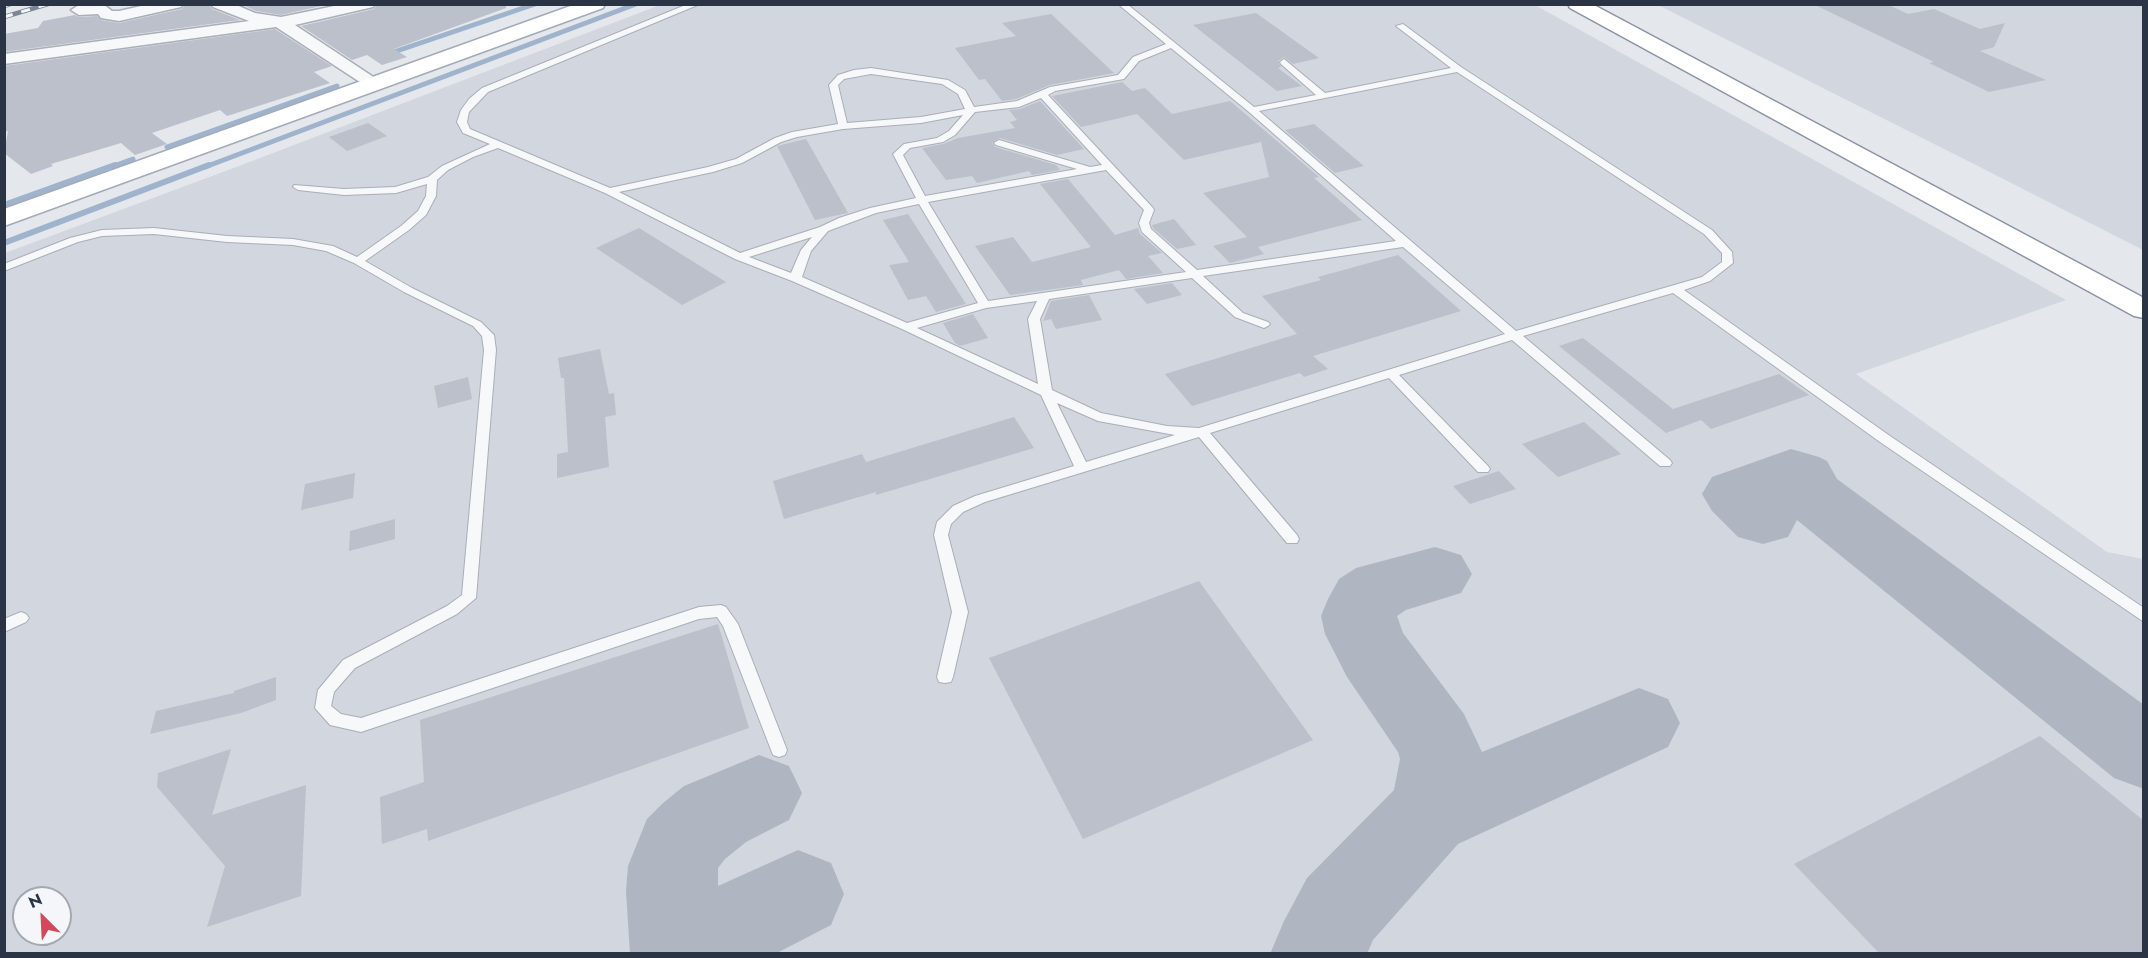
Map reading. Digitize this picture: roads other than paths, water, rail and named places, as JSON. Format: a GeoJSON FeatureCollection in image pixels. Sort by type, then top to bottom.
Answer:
{"type":"FeatureCollection","features":[{"type":"Feature","properties":{"kind":"main road"},"geometry":{"type":"LineString","coordinates":[[1577,4],[2144,310]]}},
{"type":"Feature","properties":{"kind":"main road"},"geometry":{"type":"LineString","coordinates":[[1610,4],[2144,287]]}},
{"type":"Feature","properties":{"kind":"main road"},"geometry":{"type":"LineString","coordinates":[[4,218],[588,6]]}},
{"type":"Feature","properties":{"kind":"street"},"geometry":{"type":"LineString","coordinates":[[79,10],[102,9],[107,15],[119,16],[175,4]]}},
{"type":"Feature","properties":{"kind":"street"},"geometry":{"type":"LineString","coordinates":[[219,4],[252,16],[278,21],[375,84]]}},
{"type":"Feature","properties":{"kind":"street"},"geometry":{"type":"LineString","coordinates":[[4,59],[301,19],[367,4]]}},
{"type":"Feature","properties":{"kind":"lane"},"geometry":{"type":"LineString","coordinates":[[696,4],[485,90],[472,101],[464,112],[462,122],[466,131],[478,138],[500,144],[609,191],[739,257],[906,327],[1098,417],[1167,430],[1202,432],[1292,539]]}},
{"type":"Feature","properties":{"kind":"lane"},"geometry":{"type":"LineString","coordinates":[[1122,4],[1252,110],[1665,463]]}},
{"type":"Feature","properties":{"kind":"lane"},"geometry":{"type":"LineString","coordinates":[[945,677],[960,612],[941,534],[944,522],[958,509],[1082,468],[1515,335],[1675,290],[1707,279],[1728,263],[1727,252],[1708,232],[1458,69],[1400,26]]}},
{"type":"Feature","properties":{"kind":"lane"},"geometry":{"type":"LineString","coordinates":[[609,191],[710,170],[739,161],[795,134],[843,126],[921,120],[994,106],[1019,104],[1041,93],[1121,77],[1136,59],[1171,45]]}},
{"type":"Feature","properties":{"kind":"lane"},"geometry":{"type":"LineString","coordinates":[[1284,62],[1323,96]]}},
{"type":"Feature","properties":{"kind":"lane"},"geometry":{"type":"LineString","coordinates":[[1252,110],[1458,69]]}},
{"type":"Feature","properties":{"kind":"lane"},"geometry":{"type":"LineString","coordinates":[[843,126],[834,85],[841,77],[871,71],[945,82],[962,92],[971,111]]}},
{"type":"Feature","properties":{"kind":"lane"},"geometry":{"type":"LineString","coordinates":[[1041,93],[1149,210],[1144,223],[1146,230],[1239,315],[1264,324]]}},
{"type":"Feature","properties":{"kind":"lane"},"geometry":{"type":"LineString","coordinates":[[971,111],[952,133],[940,140],[907,146],[898,154],[922,200],[985,305]]}},
{"type":"Feature","properties":{"kind":"lane"},"geometry":{"type":"LineString","coordinates":[[999,143],[1090,170]]}},
{"type":"Feature","properties":{"kind":"lane"},"geometry":{"type":"LineString","coordinates":[[298,188],[344,192],[396,190],[432,179],[445,168],[470,155],[500,144]]}},
{"type":"Feature","properties":{"kind":"lane"},"geometry":{"type":"LineString","coordinates":[[739,257],[874,210],[1110,166]]}},
{"type":"Feature","properties":{"kind":"lane"},"geometry":{"type":"LineString","coordinates":[[358,261],[422,213],[431,196],[432,179]]}},
{"type":"Feature","properties":{"kind":"lane"},"geometry":{"type":"LineString","coordinates":[[796,279],[806,250],[824,229]]}},
{"type":"Feature","properties":{"kind":"lane"},"geometry":{"type":"LineString","coordinates":[[4,268],[74,240],[92,236],[154,231],[227,239],[294,242],[329,248],[358,261],[408,291],[477,324],[488,335],[490,350],[469,598],[452,610],[349,664],[326,690],[323,708],[336,720],[361,725],[699,613],[721,611],[730,624],[779,750]]}},
{"type":"Feature","properties":{"kind":"lane"},"geometry":{"type":"LineString","coordinates":[[906,327],[985,305],[1195,276],[1405,243]]}},
{"type":"Feature","properties":{"kind":"lane"},"geometry":{"type":"LineString","coordinates":[[1675,290],[1895,446],[2144,616]]}},
{"type":"Feature","properties":{"kind":"lane"},"geometry":{"type":"LineString","coordinates":[[1044,298],[1034,319],[1046,393],[1082,468]]}},
{"type":"Feature","properties":{"kind":"lane"},"geometry":{"type":"LineString","coordinates":[[1391,373],[1483,469]]}},
{"type":"Feature","properties":{"kind":"lane"},"geometry":{"type":"LineString","coordinates":[[4,626],[21,618]]}},
{"type":"Feature","properties":{"kind":"waterway"},"geometry":{"type":"LineString","coordinates":[[388,54],[535,4]]}},
{"type":"Feature","properties":{"kind":"waterway"},"geometry":{"type":"LineString","coordinates":[[205,167],[636,4]]}},
{"type":"Feature","properties":{"kind":"waterway"},"geometry":{"type":"LineString","coordinates":[[167,147],[337,86]]}},
{"type":"Feature","properties":{"kind":"waterway"},"geometry":{"type":"LineString","coordinates":[[111,167],[133,159]]}},
{"type":"Feature","properties":{"kind":"waterway"},"geometry":{"type":"LineString","coordinates":[[4,205],[115,165]]}},
{"type":"Feature","properties":{"kind":"waterway"},"geometry":{"type":"LineString","coordinates":[[4,243],[209,165]]}},
{"type":"Feature","properties":{"kind":"railway"},"geometry":{"type":"LineString","coordinates":[[4,6],[10,4]]}},
{"type":"Feature","properties":{"kind":"railway"},"geometry":{"type":"LineString","coordinates":[[4,17],[48,4]]}}]}
